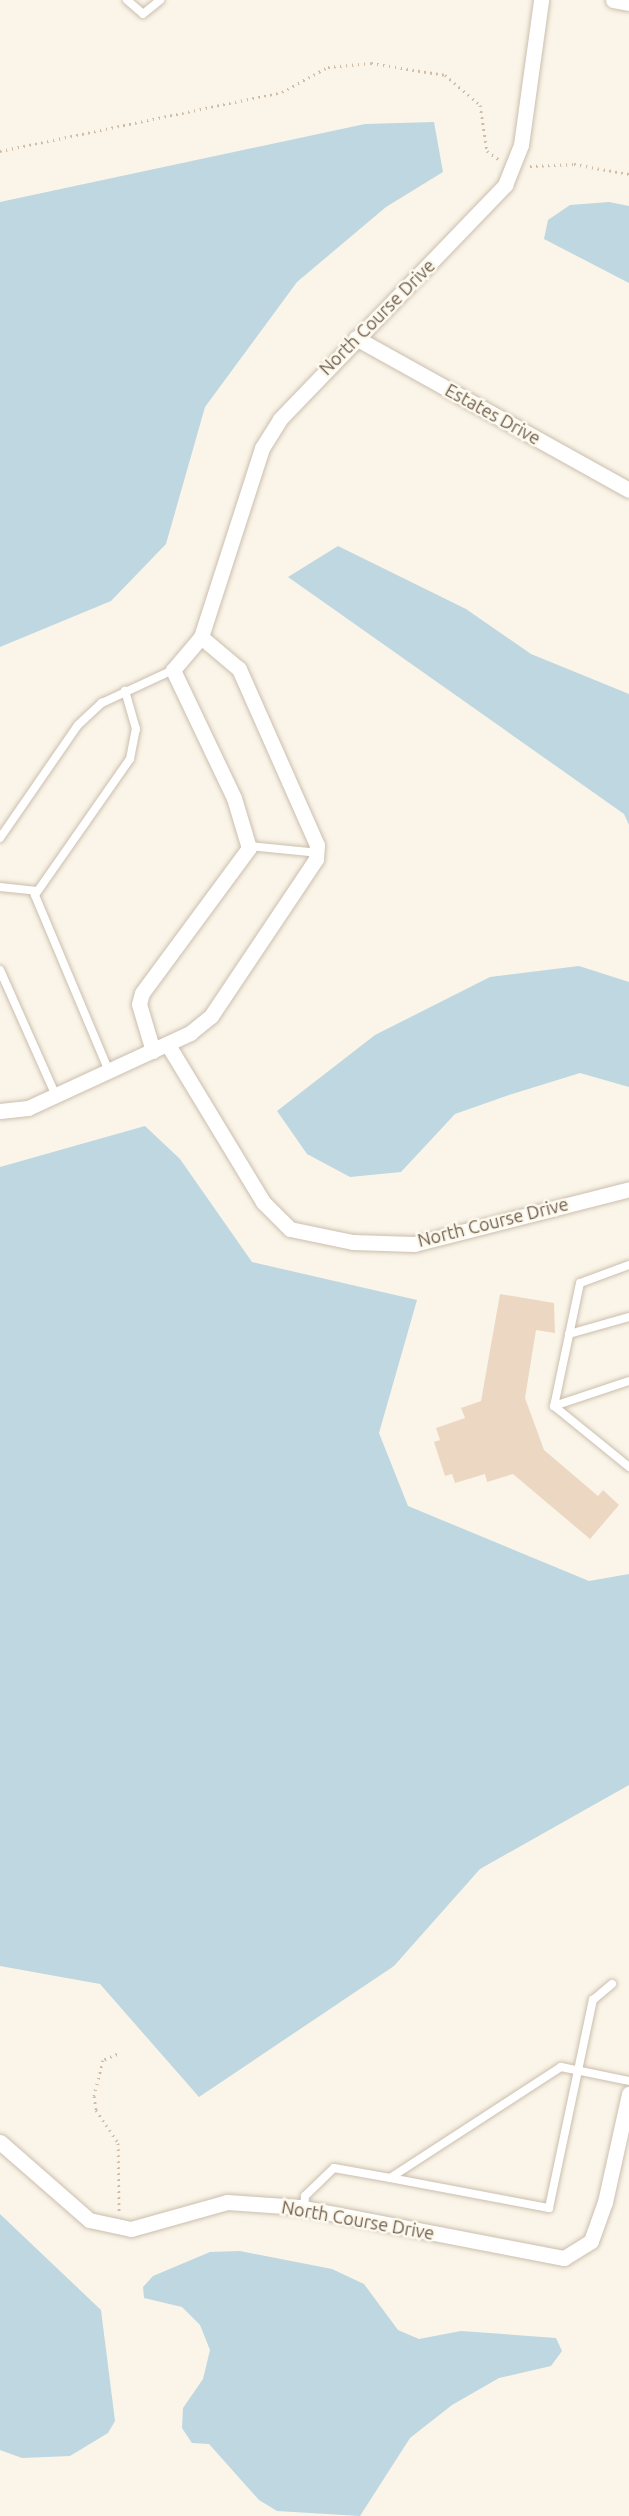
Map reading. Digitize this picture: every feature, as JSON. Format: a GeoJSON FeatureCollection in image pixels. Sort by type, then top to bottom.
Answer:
{"type":"FeatureCollection","features":[{"type":"Feature","properties":{"kind":"street","name":"North Course Drive"},"geometry":{"type":"LineString","coordinates":[[173,670],[201,637],[262,448],[298,394],[356,339],[505,185],[521,145],[541,0]]}},
{"type":"Feature","properties":{"kind":"street","name":"Estates Drive"},"geometry":{"type":"LineString","coordinates":[[356,339],[629,490]]}},
{"type":"Feature","properties":{"kind":"street"},"geometry":{"type":"LineString","coordinates":[[0,1111],[56,1096],[108,1069],[168,1045],[211,1016],[318,853],[239,669],[201,637]]}},
{"type":"Feature","properties":{"kind":"street"},"geometry":{"type":"LineString","coordinates":[[153,1051],[139,1004],[142,993],[248,846],[234,798],[173,670]]}},
{"type":"Feature","properties":{"kind":"street","name":"North Course Drive"},"geometry":{"type":"LineString","coordinates":[[168,1045],[263,1202],[290,1229],[353,1242],[414,1244],[629,1189]]}},
{"type":"Feature","properties":{"kind":"street","name":"North Course Drive"},"geometry":{"type":"LineString","coordinates":[[0,2142],[89,2220],[130,2229],[227,2202],[303,2208],[564,2258],[591,2241],[605,2202],[629,2094]]}},
{"type":"Feature","properties":{"kind":"lane"},"geometry":{"type":"LineString","coordinates":[[127,0],[143,14],[160,0]]}},
{"type":"Feature","properties":{"kind":"lane"},"geometry":{"type":"LineString","coordinates":[[0,838],[78,725],[124,691],[173,670]]}},
{"type":"Feature","properties":{"kind":"lane"},"geometry":{"type":"LineString","coordinates":[[108,1069],[37,908],[37,891],[130,759],[136,729],[124,691]]}},
{"type":"Feature","properties":{"kind":"lane"},"geometry":{"type":"LineString","coordinates":[[248,846],[318,853]]}},
{"type":"Feature","properties":{"kind":"lane"},"geometry":{"type":"LineString","coordinates":[[0,887],[37,891]]}},
{"type":"Feature","properties":{"kind":"lane"},"geometry":{"type":"LineString","coordinates":[[0,970],[56,1096]]}},
{"type":"Feature","properties":{"kind":"lane"},"geometry":{"type":"LineString","coordinates":[[554,1406],[580,1283],[629,1265]]}},
{"type":"Feature","properties":{"kind":"lane"},"geometry":{"type":"LineString","coordinates":[[569,1334],[629,1317]]}},
{"type":"Feature","properties":{"kind":"lane"},"geometry":{"type":"LineString","coordinates":[[554,1406],[629,1381]]}},
{"type":"Feature","properties":{"kind":"lane"},"geometry":{"type":"LineString","coordinates":[[554,1406],[629,1467]]}},
{"type":"Feature","properties":{"kind":"lane"},"geometry":{"type":"LineString","coordinates":[[619,1459],[629,1456]]}},
{"type":"Feature","properties":{"kind":"lane"},"geometry":{"type":"LineString","coordinates":[[303,2208],[305,2196],[334,2168],[549,2208],[593,2000],[612,1983]]}},
{"type":"Feature","properties":{"kind":"lane"},"geometry":{"type":"LineString","coordinates":[[390,2178],[561,2067],[629,2080]]}},
{"type":"Feature","properties":{"kind":"path"},"geometry":{"type":"LineString","coordinates":[[0,150],[282,92],[328,67],[371,63],[445,75],[480,105],[487,151],[500,161]]}},
{"type":"Feature","properties":{"kind":"path"},"geometry":{"type":"LineString","coordinates":[[523,169],[574,164],[629,174]]}},
{"type":"Feature","properties":{"kind":"path"},"geometry":{"type":"LineString","coordinates":[[117,2054],[102,2060],[94,2096],[96,2110],[118,2143],[119,2216]]}},
{"type":"Feature","properties":{"kind":"water"},"geometry":{"type":"Polygon","coordinates":[[[434,122],[443,172],[386,207],[297,282],[205,407],[166,544],[111,601],[0,647],[0,202],[365,124],[434,122]]]}},
{"type":"Feature","properties":{"kind":"water"},"geometry":{"type":"Polygon","coordinates":[[[609,202],[629,206],[629,283],[544,239],[548,220],[570,205],[609,202]]]}},
{"type":"Feature","properties":{"kind":"water"},"geometry":{"type":"Polygon","coordinates":[[[338,546],[466,609],[531,654],[629,694],[629,825],[624,814],[288,577],[338,546]]]}},
{"type":"Feature","properties":{"kind":"water"},"geometry":{"type":"Polygon","coordinates":[[[579,966],[629,982],[629,1087],[580,1073],[509,1095],[455,1114],[401,1172],[350,1177],[307,1154],[277,1111],[375,1035],[490,977],[579,966]]]}},
{"type":"Feature","properties":{"kind":"water"},"geometry":{"type":"Polygon","coordinates":[[[145,1126],[180,1159],[252,1262],[417,1300],[379,1433],[408,1506],[589,1581],[629,1574],[629,1785],[480,1869],[394,1966],[199,2097],[100,1984],[0,1966],[0,1167],[145,1126]]]}},
{"type":"Feature","properties":{"kind":"water"},"geometry":{"type":"Polygon","coordinates":[[[0,2214],[101,2310],[115,2421],[108,2433],[70,2456],[22,2458],[0,2450],[0,2214]]]}},
{"type":"Feature","properties":{"kind":"water"},"geometry":{"type":"Polygon","coordinates":[[[240,2251],[332,2269],[364,2284],[398,2330],[419,2339],[461,2331],[556,2338],[562,2351],[551,2366],[499,2378],[452,2405],[410,2438],[360,2516],[277,2511],[259,2500],[209,2444],[192,2443],[182,2428],[183,2408],[203,2379],[210,2350],[200,2325],[182,2307],[144,2298],[143,2287],[153,2276],[210,2252],[240,2251]]]}},
{"type":"Feature","properties":{"kind":"building"},"geometry":{"type":"Polygon","coordinates":[[[500,1294],[554,1303],[555,1333],[536,1330],[525,1398],[544,1450],[598,1496],[603,1490],[619,1505],[590,1539],[513,1474],[487,1482],[485,1474],[455,1483],[452,1474],[445,1476],[434,1442],[440,1440],[436,1428],[465,1418],[461,1408],[481,1401],[500,1294]]]}}]}
